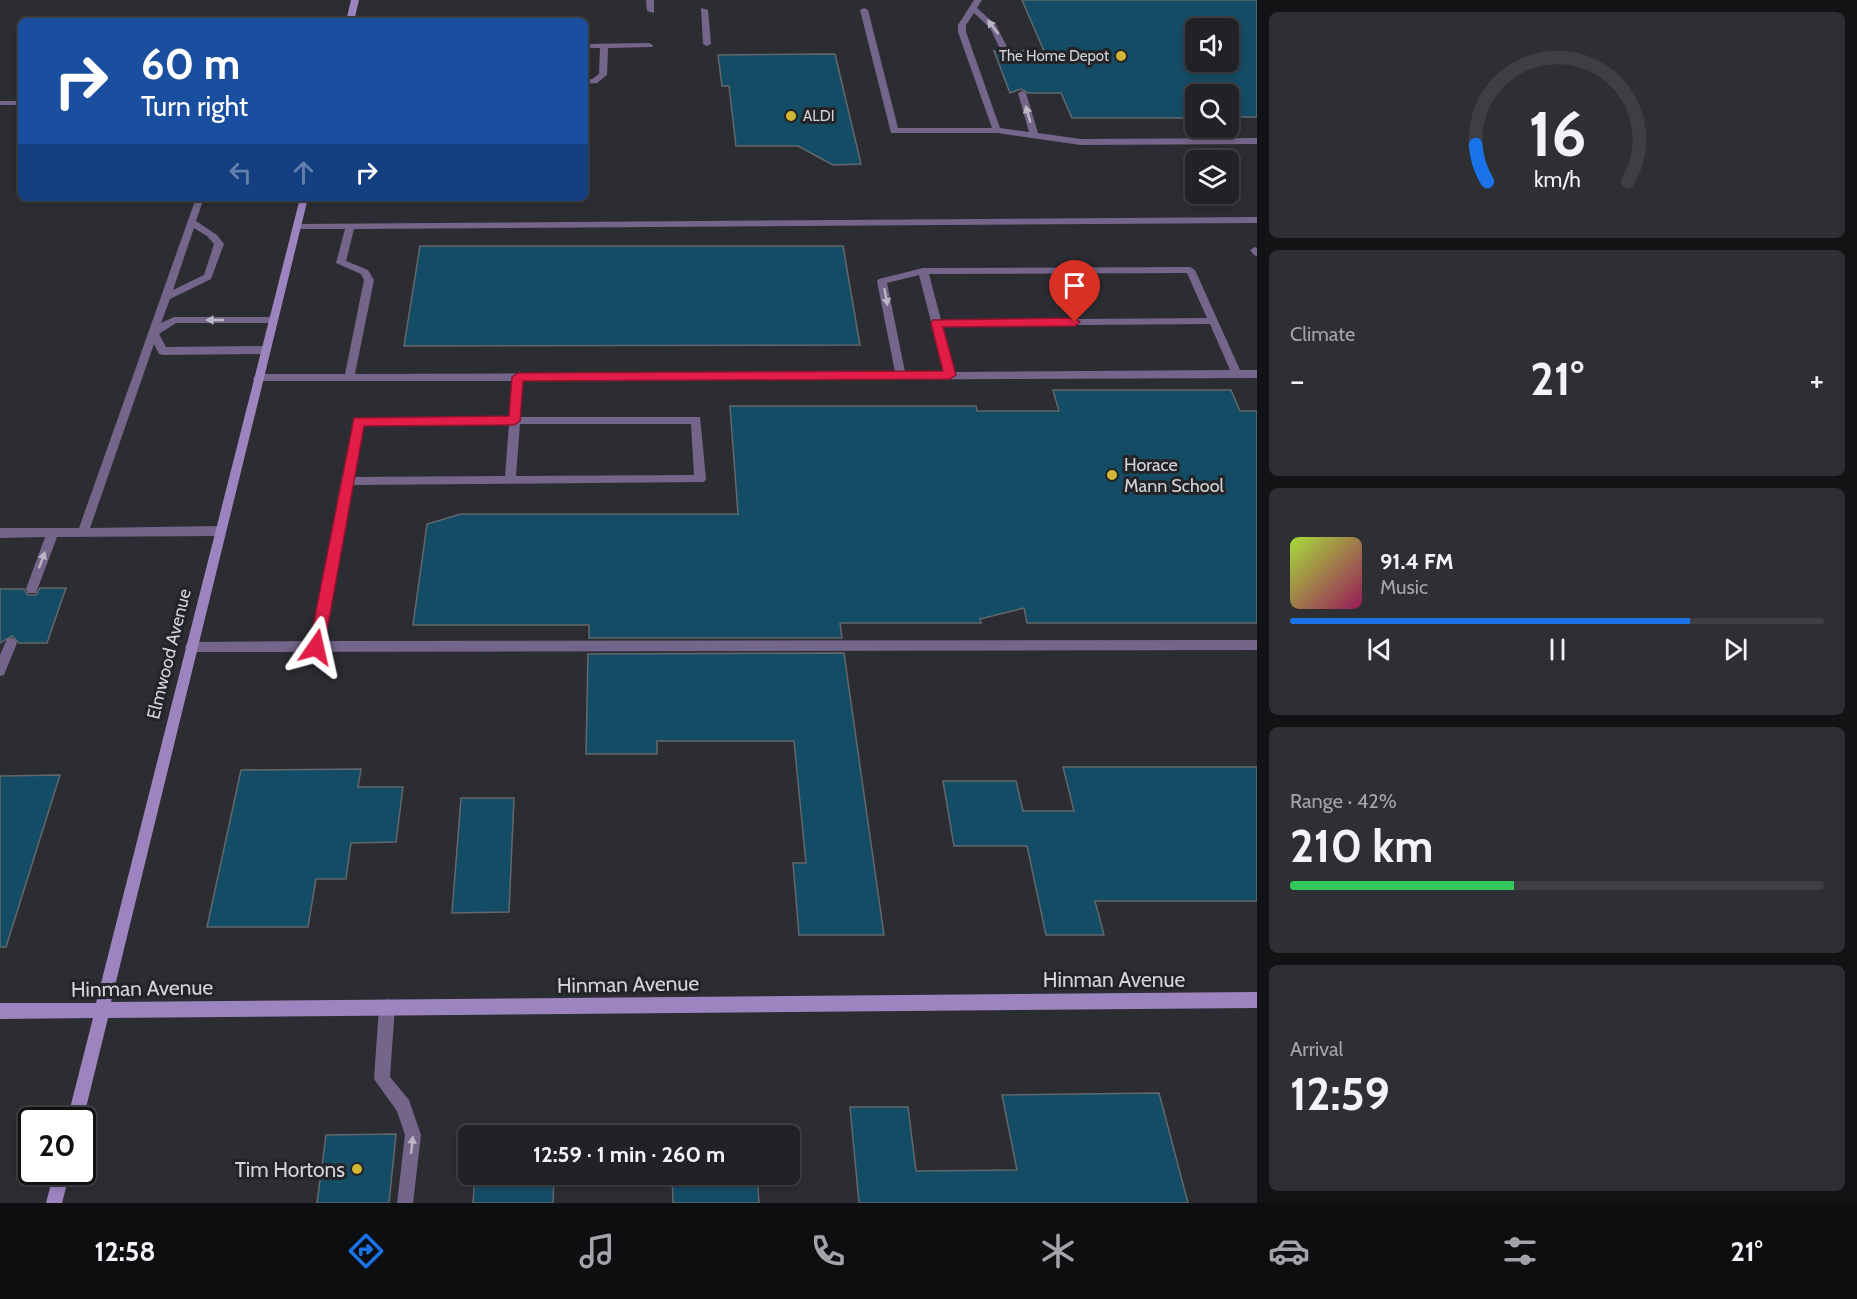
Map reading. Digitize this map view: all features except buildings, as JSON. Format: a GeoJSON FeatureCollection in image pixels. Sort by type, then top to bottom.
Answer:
{"type":"FeatureCollection","features":[{"type":"Feature","properties":{"kind":"street"},"geometry":{"type":"LineString","coordinates":[[351,18],[355,0]]}},
{"type":"Feature","properties":{"kind":"street","name":"Elmwood Avenue"},"geometry":{"type":"LineString","coordinates":[[78,1107],[303,201]]}},
{"type":"Feature","properties":{"kind":"street","name":"Hinman Avenue"},"geometry":{"type":"LineString","coordinates":[[0,1011],[1257,1000]]}},
{"type":"Feature","properties":{"kind":"street"},"geometry":{"type":"LineString","coordinates":[[54,1203],[59,1185]]}},
{"type":"Feature","properties":{"kind":"lane"},"geometry":{"type":"LineString","coordinates":[[650,0],[651,10]]}},
{"type":"Feature","properties":{"kind":"lane"},"geometry":{"type":"LineString","coordinates":[[978,0],[962,25],[962,32],[997,130]]}},
{"type":"Feature","properties":{"kind":"lane"},"geometry":{"type":"LineString","coordinates":[[973,9],[983,15],[998,33],[1005,51]]}},
{"type":"Feature","properties":{"kind":"lane"},"geometry":{"type":"LineString","coordinates":[[704,10],[706,44]]}},
{"type":"Feature","properties":{"kind":"lane"},"geometry":{"type":"LineString","coordinates":[[864,10],[894,131],[997,130],[1081,142],[1257,141]]}},
{"type":"Feature","properties":{"kind":"lane"},"geometry":{"type":"LineString","coordinates":[[588,82],[594,81],[603,75],[604,45]]}},
{"type":"Feature","properties":{"kind":"lane"},"geometry":{"type":"LineString","coordinates":[[588,46],[650,45]]}},
{"type":"Feature","properties":{"kind":"lane"},"geometry":{"type":"LineString","coordinates":[[1022,93],[1034,135]]}},
{"type":"Feature","properties":{"kind":"lane"},"geometry":{"type":"LineString","coordinates":[[0,103],[18,103]]}},
{"type":"Feature","properties":{"kind":"lane"},"geometry":{"type":"LineString","coordinates":[[83,532],[199,201]]}},
{"type":"Feature","properties":{"kind":"lane"},"geometry":{"type":"LineString","coordinates":[[297,226],[1257,220]]}},
{"type":"Feature","properties":{"kind":"lane"},"geometry":{"type":"LineString","coordinates":[[165,297],[208,276],[219,244],[216,237],[198,229],[192,222]]}},
{"type":"Feature","properties":{"kind":"lane"},"geometry":{"type":"LineString","coordinates":[[349,378],[369,280],[364,272],[341,263],[350,225]]}},
{"type":"Feature","properties":{"kind":"lane"},"geometry":{"type":"LineString","coordinates":[[901,375],[882,280],[923,271],[1190,270],[1237,374]]}},
{"type":"Feature","properties":{"kind":"lane"},"geometry":{"type":"LineString","coordinates":[[923,271],[950,375]]}},
{"type":"Feature","properties":{"kind":"lane"},"geometry":{"type":"LineString","coordinates":[[153,333],[174,320],[273,320]]}},
{"type":"Feature","properties":{"kind":"lane"},"geometry":{"type":"LineString","coordinates":[[937,323],[1213,321]]}},
{"type":"Feature","properties":{"kind":"lane"},"geometry":{"type":"LineString","coordinates":[[153,333],[163,351],[266,350]]}},
{"type":"Feature","properties":{"kind":"lane"},"geometry":{"type":"LineString","coordinates":[[258,378],[1257,374]]}},
{"type":"Feature","properties":{"kind":"lane"},"geometry":{"type":"LineString","coordinates":[[510,480],[518,377]]}},
{"type":"Feature","properties":{"kind":"lane"},"geometry":{"type":"LineString","coordinates":[[316,647],[347,481],[359,421],[696,420],[699,479],[347,481]]}},
{"type":"Feature","properties":{"kind":"lane"},"geometry":{"type":"LineString","coordinates":[[0,533],[220,531]]}},
{"type":"Feature","properties":{"kind":"lane"},"geometry":{"type":"LineString","coordinates":[[32,589],[53,532]]}},
{"type":"Feature","properties":{"kind":"lane"},"geometry":{"type":"LineString","coordinates":[[0,671],[11,643]]}},
{"type":"Feature","properties":{"kind":"lane"},"geometry":{"type":"LineString","coordinates":[[191,647],[1257,645]]}},
{"type":"Feature","properties":{"kind":"lane"},"geometry":{"type":"LineString","coordinates":[[387,1007],[382,1079],[403,1106],[413,1135],[405,1203]]}},
{"type":"Feature","properties":{"kind":"place","name":"The Home Depot"},"geometry":{"type":"Point","coordinates":[1121,56]}},
{"type":"Feature","properties":{"kind":"place","name":"ALDI"},"geometry":{"type":"Point","coordinates":[791,116]}},
{"type":"Feature","properties":{"kind":"place","name":"Horace Mann School"},"geometry":{"type":"Point","coordinates":[1112,475]}},
{"type":"Feature","properties":{"kind":"place","name":"Tim Hortons"},"geometry":{"type":"Point","coordinates":[357,1169]}},
{"type":"Feature","properties":{"kind":"route"},"geometry":{"type":"LineString","coordinates":[[316,647],[359,421],[514,421],[518,377],[950,375],[937,323],[1075,322]]}}]}
